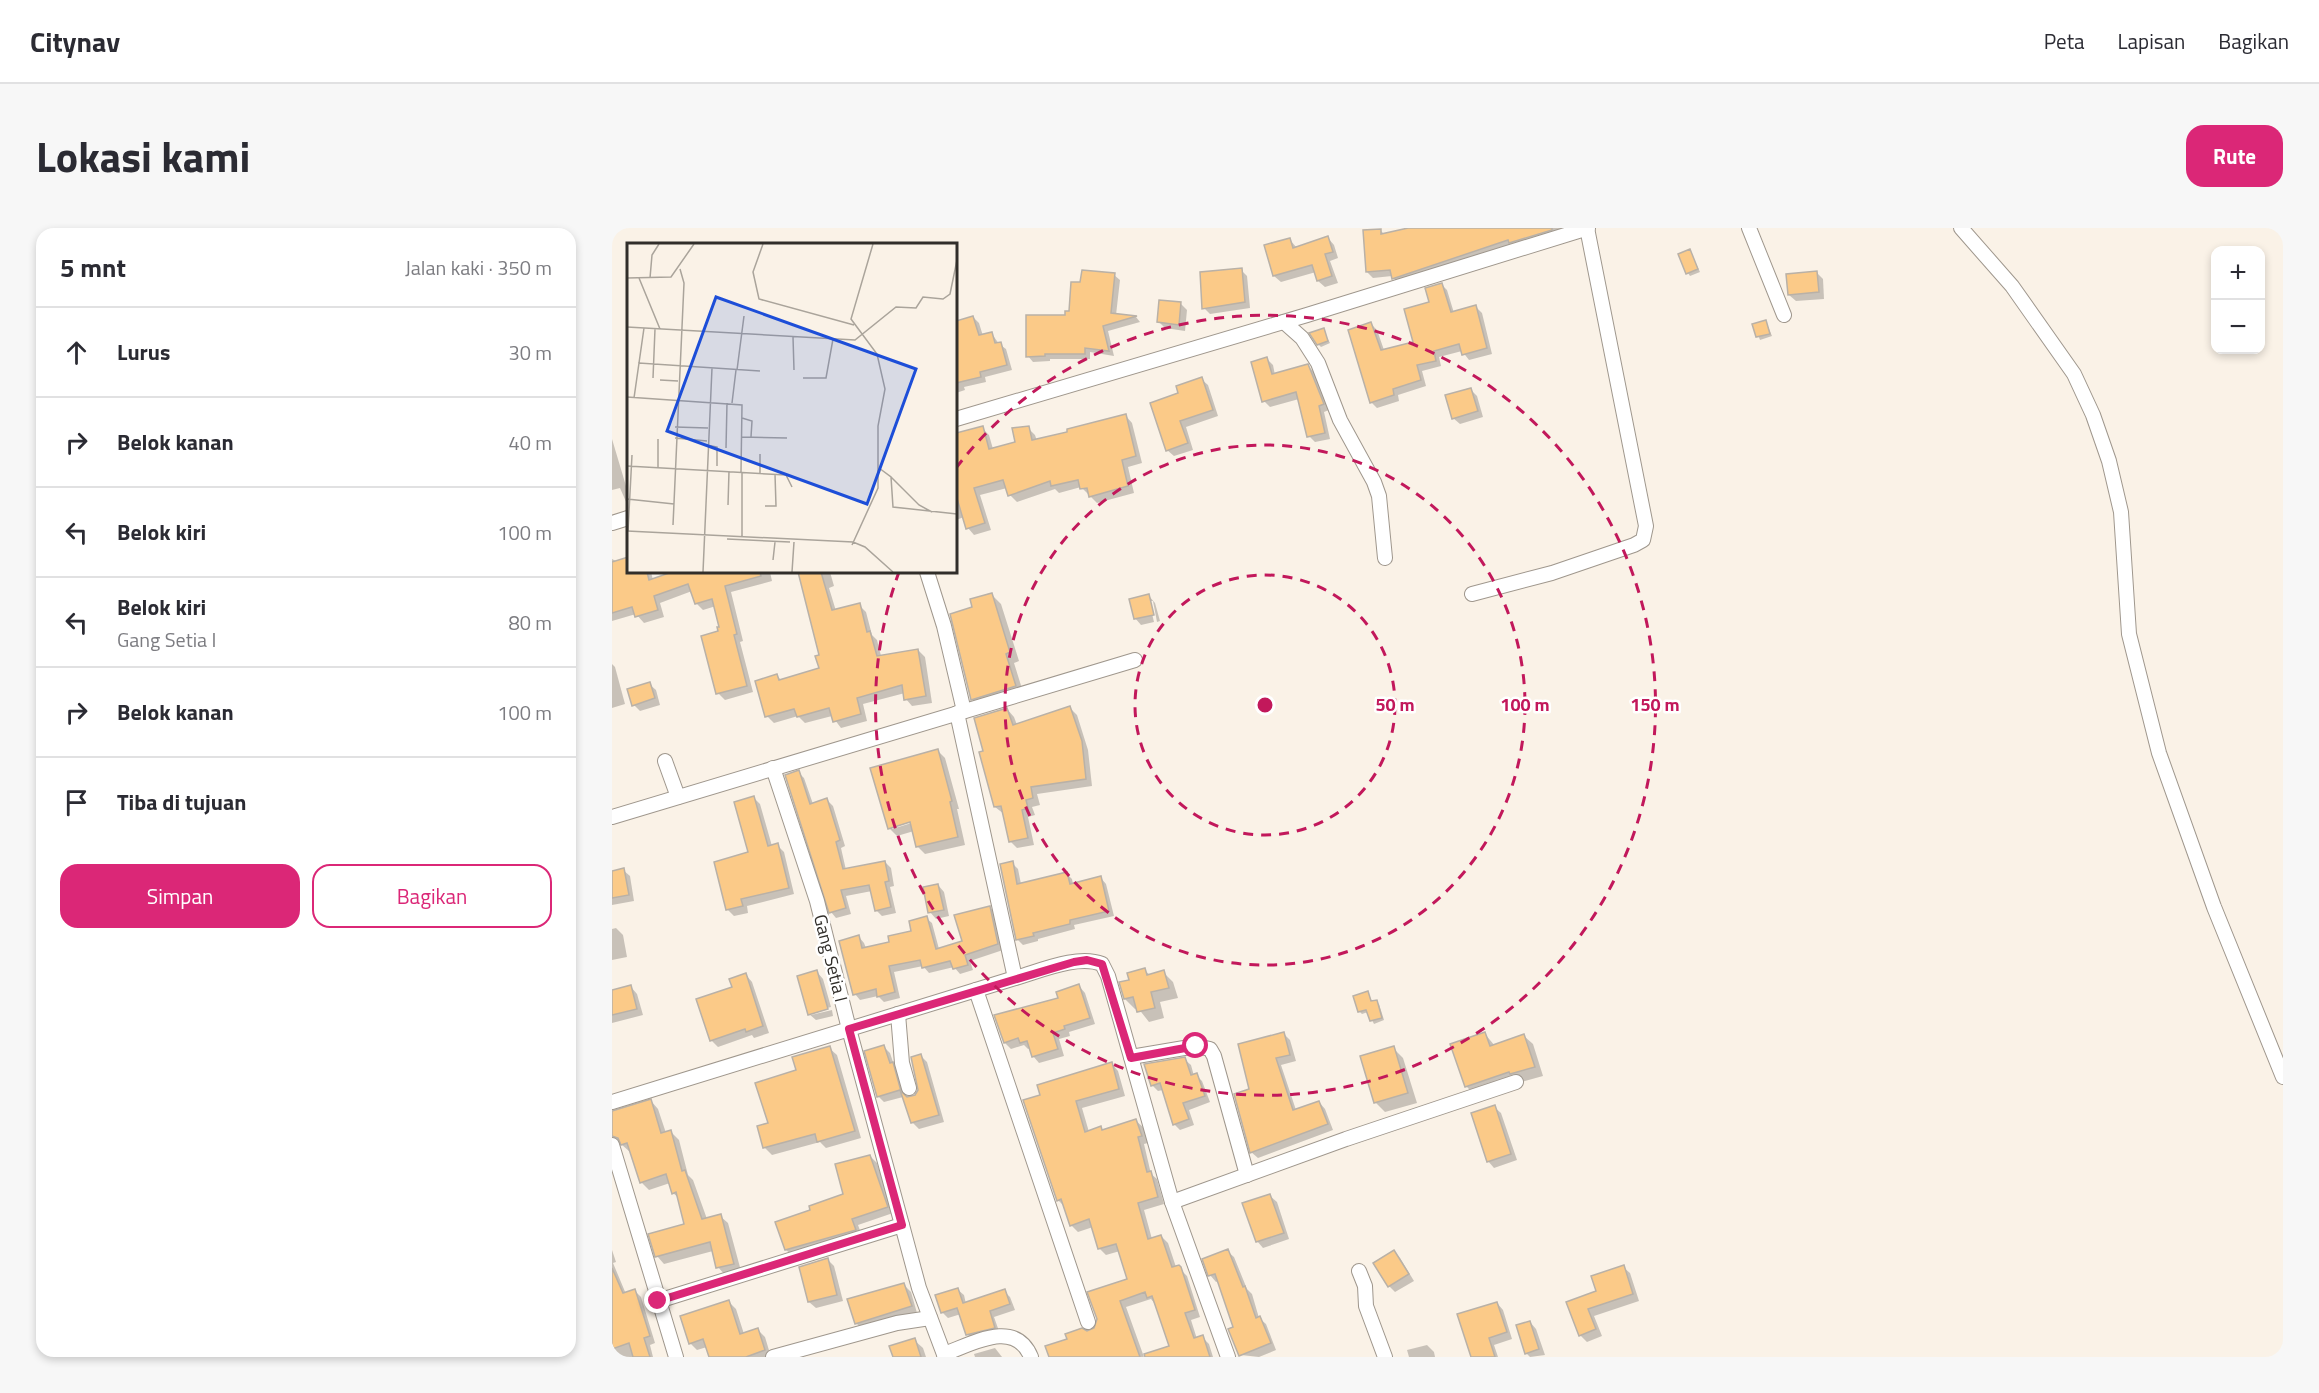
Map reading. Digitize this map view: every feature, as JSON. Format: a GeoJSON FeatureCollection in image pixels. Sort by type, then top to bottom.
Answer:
{"type":"FeatureCollection","features":[{"type":"Feature","properties":{"kind":"street"},"geometry":{"type":"LineString","coordinates":[[957,419],[1284,322],[1588,228],[1643,511],[1645,535],[1643,540],[1634,545],[1552,573],[1472,594]]}},
{"type":"Feature","properties":{"kind":"street"},"geometry":{"type":"LineString","coordinates":[[1749,228],[1784,315]]}},
{"type":"Feature","properties":{"kind":"street"},"geometry":{"type":"LineString","coordinates":[[1961,228],[2012,286],[2074,374],[2092,415],[2109,461],[2121,512],[2129,634],[2159,753],[2214,907],[2280,1060],[2283,1077]]}},
{"type":"Feature","properties":{"kind":"street"},"geometry":{"type":"LineString","coordinates":[[1284,322],[1302,338],[1318,363],[1343,428],[1374,482],[1379,496],[1385,558]]}},
{"type":"Feature","properties":{"kind":"street"},"geometry":{"type":"LineString","coordinates":[[612,523],[627,518]]}},
{"type":"Feature","properties":{"kind":"street"},"geometry":{"type":"LineString","coordinates":[[927,573],[944,626],[1015,978]]}},
{"type":"Feature","properties":{"kind":"street"},"geometry":{"type":"LineString","coordinates":[[612,817],[1135,660]]}},
{"type":"Feature","properties":{"kind":"street"},"geometry":{"type":"LineString","coordinates":[[665,760],[678,797]]}},
{"type":"Feature","properties":{"kind":"street","name":"Gang Setia I"},"geometry":{"type":"LineString","coordinates":[[773,768],[817,901],[902,1225],[944,1356]]}},
{"type":"Feature","properties":{"kind":"street"},"geometry":{"type":"LineString","coordinates":[[612,1102],[1015,978],[1074,962],[1087,960],[1102,964],[1172,1202],[1228,1357]]}},
{"type":"Feature","properties":{"kind":"street"},"geometry":{"type":"LineString","coordinates":[[976,990],[1088,1322]]}},
{"type":"Feature","properties":{"kind":"street"},"geometry":{"type":"LineString","coordinates":[[898,1014],[902,1063],[909,1088]]}},
{"type":"Feature","properties":{"kind":"street"},"geometry":{"type":"LineString","coordinates":[[1131,1058],[1196,1046],[1210,1049],[1214,1056],[1247,1175]]}},
{"type":"Feature","properties":{"kind":"street"},"geometry":{"type":"LineString","coordinates":[[1172,1202],[1346,1139],[1516,1082]]}},
{"type":"Feature","properties":{"kind":"street"},"geometry":{"type":"LineString","coordinates":[[612,1145],[676,1357]]}},
{"type":"Feature","properties":{"kind":"street"},"geometry":{"type":"LineString","coordinates":[[658,1301],[902,1225]]}},
{"type":"Feature","properties":{"kind":"street"},"geometry":{"type":"LineString","coordinates":[[1359,1271],[1365,1286],[1366,1306],[1385,1357]]}},
{"type":"Feature","properties":{"kind":"street"},"geometry":{"type":"LineString","coordinates":[[773,1357],[897,1323],[930,1318]]}},
{"type":"Feature","properties":{"kind":"street"},"geometry":{"type":"LineString","coordinates":[[944,1356],[996,1335],[1011,1336],[1017,1339],[1028,1349],[1031,1357]]}},
{"type":"Feature","properties":{"kind":"building"},"geometry":{"type":"Polygon","coordinates":[[[1408,228],[1552,228],[1552,230],[1509,243],[1508,240],[1392,279],[1390,270],[1366,272],[1363,230],[1381,229],[1381,234],[1408,228]]]}},
{"type":"Feature","properties":{"kind":"building"},"geometry":{"type":"Polygon","coordinates":[[[1328,236],[1333,252],[1325,254],[1332,276],[1317,281],[1312,265],[1273,276],[1264,245],[1290,238],[1293,248],[1328,236]]]}},
{"type":"Feature","properties":{"kind":"building"},"geometry":{"type":"Polygon","coordinates":[[[1690,249],[1698,269],[1686,274],[1678,254],[1690,249]]]}},
{"type":"Feature","properties":{"kind":"building"},"geometry":{"type":"Polygon","coordinates":[[[1242,268],[1245,302],[1202,309],[1200,272],[1242,268]]]}},
{"type":"Feature","properties":{"kind":"building"},"geometry":{"type":"Polygon","coordinates":[[[1082,270],[1115,273],[1111,313],[1137,316],[1103,326],[1109,351],[1085,348],[1085,354],[1045,354],[1045,356],[1026,357],[1026,315],[1065,315],[1065,311],[1069,311],[1071,282],[1080,282],[1082,270]]]}},
{"type":"Feature","properties":{"kind":"building"},"geometry":{"type":"Polygon","coordinates":[[[1817,271],[1819,292],[1788,295],[1786,274],[1817,271]]]}},
{"type":"Feature","properties":{"kind":"building"},"geometry":{"type":"Polygon","coordinates":[[[1442,283],[1451,312],[1476,305],[1487,348],[1462,355],[1459,344],[1434,351],[1436,361],[1417,365],[1421,380],[1393,389],[1394,395],[1370,403],[1348,330],[1371,322],[1381,350],[1413,342],[1404,309],[1429,302],[1425,288],[1442,283]]]}},
{"type":"Feature","properties":{"kind":"building"},"geometry":{"type":"Polygon","coordinates":[[[1159,300],[1181,302],[1179,325],[1157,322],[1159,300]]]}},
{"type":"Feature","properties":{"kind":"building"},"geometry":{"type":"Polygon","coordinates":[[[973,316],[979,335],[992,332],[995,343],[1001,342],[1007,365],[980,372],[981,377],[957,383],[957,321],[973,316]]]}},
{"type":"Feature","properties":{"kind":"building"},"geometry":{"type":"Polygon","coordinates":[[[1766,320],[1770,334],[1756,337],[1752,324],[1766,320]]]}},
{"type":"Feature","properties":{"kind":"building"},"geometry":{"type":"Polygon","coordinates":[[[1324,328],[1328,341],[1317,345],[1309,333],[1324,328]]]}},
{"type":"Feature","properties":{"kind":"building"},"geometry":{"type":"Polygon","coordinates":[[[1267,357],[1272,374],[1308,364],[1324,404],[1319,406],[1325,433],[1307,437],[1296,392],[1262,402],[1251,362],[1267,357]]]}},
{"type":"Feature","properties":{"kind":"building"},"geometry":{"type":"Polygon","coordinates":[[[1202,377],[1213,410],[1180,421],[1188,443],[1166,451],[1150,403],[1178,393],[1176,386],[1202,377]]]}},
{"type":"Feature","properties":{"kind":"building"},"geometry":{"type":"Polygon","coordinates":[[[1471,388],[1478,411],[1452,419],[1445,395],[1471,388]]]}},
{"type":"Feature","properties":{"kind":"building"},"geometry":{"type":"Polygon","coordinates":[[[1126,414],[1136,456],[1122,460],[1128,486],[1089,497],[1087,488],[1080,489],[1078,480],[1051,486],[1050,481],[1008,496],[1003,480],[974,488],[985,523],[966,529],[957,498],[957,433],[983,426],[989,449],[1015,442],[1012,428],[1029,426],[1032,440],[1067,432],[1067,429],[1126,414]]]}},
{"type":"Feature","properties":{"kind":"building"},"geometry":{"type":"Polygon","coordinates":[[[627,557],[627,573],[647,573],[649,580],[669,573],[760,573],[761,576],[725,586],[747,686],[716,694],[701,636],[718,631],[712,599],[695,604],[688,584],[654,596],[658,610],[635,617],[632,607],[612,613],[612,562],[627,557]]]}},
{"type":"Feature","properties":{"kind":"building"},"geometry":{"type":"Polygon","coordinates":[[[798,573],[821,573],[832,610],[860,603],[867,632],[870,631],[877,656],[918,649],[926,696],[904,700],[902,685],[857,698],[861,714],[833,722],[829,708],[797,717],[794,709],[765,717],[755,681],[777,674],[779,680],[819,668],[815,656],[819,655],[798,573]]]}},
{"type":"Feature","properties":{"kind":"building"},"geometry":{"type":"Polygon","coordinates":[[[992,593],[1010,652],[1006,654],[1016,686],[971,700],[950,614],[972,607],[970,599],[992,593]]]}},
{"type":"Feature","properties":{"kind":"building"},"geometry":{"type":"Polygon","coordinates":[[[1149,594],[1154,615],[1134,619],[1129,599],[1149,594]]]}},
{"type":"Feature","properties":{"kind":"building"},"geometry":{"type":"Polygon","coordinates":[[[650,682],[655,698],[632,706],[627,689],[650,682]]]}},
{"type":"Feature","properties":{"kind":"building"},"geometry":{"type":"Polygon","coordinates":[[[1070,706],[1082,741],[1086,779],[1031,787],[1033,798],[1026,800],[1028,808],[1022,810],[1028,838],[1009,842],[1001,806],[994,807],[979,752],[983,751],[974,718],[1007,708],[1013,725],[1070,706]]]}},
{"type":"Feature","properties":{"kind":"building"},"geometry":{"type":"Polygon","coordinates":[[[938,749],[952,801],[950,802],[958,837],[916,847],[910,822],[888,829],[870,768],[938,749]]]}},
{"type":"Feature","properties":{"kind":"building"},"geometry":{"type":"Polygon","coordinates":[[[799,770],[810,804],[827,798],[840,840],[836,842],[843,869],[885,861],[889,881],[885,882],[891,907],[875,911],[869,885],[841,890],[846,908],[829,913],[785,775],[799,770]]]}},
{"type":"Feature","properties":{"kind":"building"},"geometry":{"type":"Polygon","coordinates":[[[754,796],[768,846],[778,843],[789,888],[741,899],[743,906],[726,910],[714,862],[748,852],[734,802],[754,796]]]}},
{"type":"Feature","properties":{"kind":"building"},"geometry":{"type":"Polygon","coordinates":[[[1013,861],[1017,884],[1067,872],[1070,884],[1101,876],[1109,911],[1070,920],[1070,924],[1033,933],[1034,936],[1016,940],[1000,864],[1013,861]]]}},
{"type":"Feature","properties":{"kind":"building"},"geometry":{"type":"Polygon","coordinates":[[[624,868],[629,895],[612,898],[612,871],[624,868]]]}},
{"type":"Feature","properties":{"kind":"building"},"geometry":{"type":"Polygon","coordinates":[[[938,884],[944,910],[928,913],[923,887],[938,884]]]}},
{"type":"Feature","properties":{"kind":"building"},"geometry":{"type":"Polygon","coordinates":[[[990,906],[998,944],[965,955],[968,965],[953,969],[950,961],[922,968],[920,960],[889,966],[895,992],[877,997],[876,989],[853,995],[839,941],[859,935],[862,948],[889,942],[888,936],[911,931],[909,921],[927,916],[936,949],[962,941],[954,915],[990,906]]]}},
{"type":"Feature","properties":{"kind":"building"},"geometry":{"type":"Polygon","coordinates":[[[1145,968],[1147,975],[1164,970],[1169,988],[1151,992],[1155,1008],[1137,1012],[1133,997],[1124,999],[1119,982],[1129,980],[1127,973],[1145,968]]]}},
{"type":"Feature","properties":{"kind":"building"},"geometry":{"type":"Polygon","coordinates":[[[817,970],[828,1009],[808,1015],[797,976],[817,970]]]}},
{"type":"Feature","properties":{"kind":"building"},"geometry":{"type":"Polygon","coordinates":[[[746,973],[763,1026],[746,1032],[745,1029],[710,1041],[696,999],[732,987],[729,979],[746,973]]]}},
{"type":"Feature","properties":{"kind":"building"},"geometry":{"type":"Polygon","coordinates":[[[1079,984],[1090,1018],[1064,1026],[1065,1029],[1053,1033],[1058,1049],[1032,1057],[1027,1041],[1020,1043],[1018,1038],[1004,1043],[994,1015],[1058,998],[1056,992],[1079,984]]]}},
{"type":"Feature","properties":{"kind":"building"},"geometry":{"type":"Polygon","coordinates":[[[631,985],[637,1009],[612,1015],[612,990],[631,985]]]}},
{"type":"Feature","properties":{"kind":"building"},"geometry":{"type":"Polygon","coordinates":[[[1368,991],[1371,1001],[1377,1000],[1382,1018],[1370,1021],[1366,1010],[1358,1012],[1353,996],[1368,991]]]}},
{"type":"Feature","properties":{"kind":"building"},"geometry":{"type":"Polygon","coordinates":[[[1284,1032],[1290,1055],[1276,1058],[1293,1110],[1319,1101],[1328,1124],[1250,1153],[1234,1094],[1249,1089],[1238,1044],[1284,1032]]]}},
{"type":"Feature","properties":{"kind":"building"},"geometry":{"type":"Polygon","coordinates":[[[1485,1032],[1490,1046],[1524,1034],[1535,1067],[1510,1074],[1509,1072],[1465,1087],[1450,1044],[1485,1032]]]}},
{"type":"Feature","properties":{"kind":"building"},"geometry":{"type":"Polygon","coordinates":[[[884,1045],[890,1063],[893,1062],[901,1091],[907,1097],[915,1095],[918,1090],[911,1057],[921,1054],[939,1115],[911,1123],[900,1090],[877,1097],[864,1051],[884,1045]]]}},
{"type":"Feature","properties":{"kind":"building"},"geometry":{"type":"Polygon","coordinates":[[[830,1046],[855,1131],[817,1142],[815,1134],[763,1148],[757,1126],[768,1123],[755,1083],[796,1070],[792,1057],[830,1046]]]}},
{"type":"Feature","properties":{"kind":"building"},"geometry":{"type":"Polygon","coordinates":[[[1394,1046],[1408,1093],[1374,1103],[1360,1056],[1394,1046]]]}},
{"type":"Feature","properties":{"kind":"building"},"geometry":{"type":"Polygon","coordinates":[[[1185,1057],[1191,1075],[1197,1073],[1205,1096],[1183,1103],[1189,1119],[1173,1125],[1160,1083],[1151,1086],[1144,1064],[1185,1057]]]}},
{"type":"Feature","properties":{"kind":"building"},"geometry":{"type":"Polygon","coordinates":[[[1112,1062],[1119,1089],[1076,1101],[1085,1132],[1101,1126],[1102,1130],[1136,1119],[1142,1136],[1138,1137],[1147,1172],[1151,1171],[1158,1197],[1138,1203],[1148,1239],[1161,1235],[1172,1267],[1179,1265],[1181,1267],[1195,1310],[1185,1313],[1194,1338],[1203,1335],[1210,1357],[1145,1357],[1144,1354],[1169,1346],[1152,1296],[1147,1298],[1145,1292],[1120,1301],[1140,1357],[1049,1357],[1045,1346],[1067,1339],[1065,1334],[1082,1328],[1087,1331],[1094,1328],[1097,1319],[1087,1292],[1127,1279],[1116,1244],[1098,1249],[1089,1219],[1070,1226],[1061,1199],[1057,1201],[1023,1100],[1040,1095],[1037,1085],[1112,1062]]]}},
{"type":"Feature","properties":{"kind":"building"},"geometry":{"type":"Polygon","coordinates":[[[651,1099],[661,1133],[671,1130],[682,1171],[685,1170],[702,1219],[721,1214],[734,1264],[716,1268],[710,1242],[655,1257],[648,1234],[684,1224],[676,1192],[672,1194],[666,1174],[640,1183],[627,1143],[621,1145],[618,1138],[612,1136],[612,1111],[651,1099]]]}},
{"type":"Feature","properties":{"kind":"building"},"geometry":{"type":"Polygon","coordinates":[[[1495,1105],[1511,1154],[1487,1162],[1471,1113],[1495,1105]]]}},
{"type":"Feature","properties":{"kind":"building"},"geometry":{"type":"Polygon","coordinates":[[[870,1155],[888,1207],[852,1219],[856,1230],[785,1250],[775,1222],[810,1210],[809,1206],[843,1194],[835,1164],[870,1155]]]}},
{"type":"Feature","properties":{"kind":"building"},"geometry":{"type":"Polygon","coordinates":[[[1270,1194],[1284,1233],[1256,1242],[1242,1203],[1270,1194]]]}},
{"type":"Feature","properties":{"kind":"building"},"geometry":{"type":"Polygon","coordinates":[[[1228,1249],[1243,1287],[1245,1286],[1256,1318],[1260,1316],[1271,1343],[1239,1356],[1228,1329],[1233,1327],[1215,1274],[1208,1276],[1202,1259],[1228,1249]]]}},
{"type":"Feature","properties":{"kind":"building"},"geometry":{"type":"Polygon","coordinates":[[[1394,1250],[1409,1274],[1388,1287],[1373,1263],[1394,1250]]]}},
{"type":"Feature","properties":{"kind":"building"},"geometry":{"type":"Polygon","coordinates":[[[828,1258],[837,1295],[808,1302],[799,1267],[828,1258]]]}},
{"type":"Feature","properties":{"kind":"building"},"geometry":{"type":"Polygon","coordinates":[[[1624,1265],[1633,1294],[1588,1309],[1596,1329],[1579,1336],[1566,1302],[1596,1291],[1591,1276],[1624,1265]]]}},
{"type":"Feature","properties":{"kind":"building"},"geometry":{"type":"Polygon","coordinates":[[[612,1268],[623,1293],[635,1289],[650,1336],[644,1338],[650,1357],[633,1357],[629,1343],[612,1349],[612,1268]]]}},
{"type":"Feature","properties":{"kind":"building"},"geometry":{"type":"Polygon","coordinates":[[[904,1283],[912,1306],[855,1324],[847,1299],[904,1283]]]}},
{"type":"Feature","properties":{"kind":"building"},"geometry":{"type":"Polygon","coordinates":[[[958,1288],[963,1303],[1005,1289],[1010,1304],[990,1311],[995,1328],[966,1335],[957,1308],[941,1313],[935,1295],[958,1288]]]}},
{"type":"Feature","properties":{"kind":"building"},"geometry":{"type":"Polygon","coordinates":[[[729,1300],[740,1334],[758,1328],[765,1350],[746,1357],[709,1357],[703,1339],[689,1344],[680,1316],[729,1300]]]}},
{"type":"Feature","properties":{"kind":"building"},"geometry":{"type":"Polygon","coordinates":[[[1497,1302],[1507,1332],[1489,1338],[1495,1357],[1471,1357],[1457,1314],[1497,1302]]]}},
{"type":"Feature","properties":{"kind":"building"},"geometry":{"type":"Polygon","coordinates":[[[1530,1321],[1539,1349],[1525,1354],[1516,1325],[1530,1321]]]}},
{"type":"Feature","properties":{"kind":"building"},"geometry":{"type":"Polygon","coordinates":[[[915,1338],[921,1357],[893,1357],[889,1346],[915,1338]]]}},
{"type":"Feature","properties":{"kind":"route"},"geometry":{"type":"LineString","coordinates":[[658,1301],[902,1225],[849,1029],[1015,978],[1074,962],[1092,960],[1102,964],[1108,976],[1131,1058],[1196,1046]]}}]}
